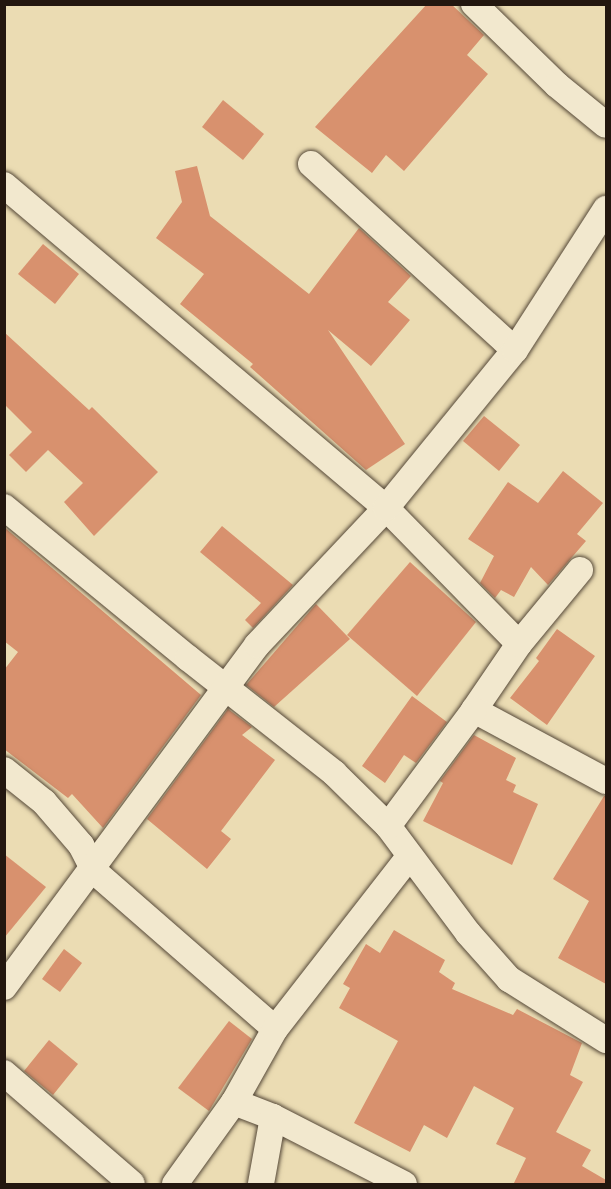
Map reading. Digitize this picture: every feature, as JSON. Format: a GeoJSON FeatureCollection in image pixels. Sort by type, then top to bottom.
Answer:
{"type":"FeatureCollection","features":[{"type":"Feature","properties":{"kind":"street"},"geometry":{"type":"LineString","coordinates":[[474,4],[557,85],[606,125]]}},
{"type":"Feature","properties":{"kind":"street"},"geometry":{"type":"LineString","coordinates":[[311,164],[515,350]]}},
{"type":"Feature","properties":{"kind":"street"},"geometry":{"type":"LineString","coordinates":[[9,199],[386,508],[519,644]]}},
{"type":"Feature","properties":{"kind":"street"},"geometry":{"type":"LineString","coordinates":[[4,987],[93,871],[257,645],[386,508],[515,350],[606,209]]}},
{"type":"Feature","properties":{"kind":"street"},"geometry":{"type":"LineString","coordinates":[[4,507],[226,689],[334,773],[388,826],[409,857],[509,979],[606,1040]]}},
{"type":"Feature","properties":{"kind":"street"},"geometry":{"type":"LineString","coordinates":[[388,826],[474,710],[519,644],[580,570]]}},
{"type":"Feature","properties":{"kind":"street"},"geometry":{"type":"LineString","coordinates":[[474,710],[606,781]]}},
{"type":"Feature","properties":{"kind":"street"},"geometry":{"type":"LineString","coordinates":[[4,770],[44,802],[81,845],[93,871],[275,1029]]}},
{"type":"Feature","properties":{"kind":"street"},"geometry":{"type":"LineString","coordinates":[[175,1185],[234,1102],[275,1029],[409,857]]}},
{"type":"Feature","properties":{"kind":"street"},"geometry":{"type":"LineString","coordinates":[[4,1073],[132,1185]]}},
{"type":"Feature","properties":{"kind":"street"},"geometry":{"type":"LineString","coordinates":[[234,1102],[273,1117],[404,1185]]}},
{"type":"Feature","properties":{"kind":"street"},"geometry":{"type":"LineString","coordinates":[[261,1185],[273,1117]]}},
{"type":"Feature","properties":{"kind":"building"},"geometry":{"type":"Polygon","coordinates":[[[427,4],[451,4],[484,35],[467,55],[488,74],[404,171],[386,155],[372,173],[315,127],[427,4]]]}},
{"type":"Feature","properties":{"kind":"building"},"geometry":{"type":"Polygon","coordinates":[[[223,100],[264,134],[243,160],[202,127],[223,100]]]}},
{"type":"Feature","properties":{"kind":"building"},"geometry":{"type":"Polygon","coordinates":[[[197,166],[210,216],[309,294],[359,228],[411,276],[388,302],[410,320],[371,366],[328,330],[405,444],[366,470],[250,367],[253,364],[180,304],[204,274],[156,238],[182,202],[175,171],[197,166]]]}},
{"type":"Feature","properties":{"kind":"building"},"geometry":{"type":"Polygon","coordinates":[[[43,244],[79,274],[55,304],[18,274],[43,244]]]}},
{"type":"Feature","properties":{"kind":"building"},"geometry":{"type":"Polygon","coordinates":[[[4,332],[89,410],[92,407],[158,472],[94,536],[64,502],[83,483],[48,450],[26,472],[9,455],[32,432],[4,404],[4,332]]]}},
{"type":"Feature","properties":{"kind":"building"},"geometry":{"type":"Polygon","coordinates":[[[484,416],[520,445],[499,471],[463,441],[484,416]]]}},
{"type":"Feature","properties":{"kind":"building"},"geometry":{"type":"Polygon","coordinates":[[[563,471],[603,503],[577,534],[586,541],[548,585],[531,567],[514,597],[501,590],[495,598],[480,583],[494,556],[468,539],[508,482],[538,503],[563,471]]]}},
{"type":"Feature","properties":{"kind":"building"},"geometry":{"type":"Polygon","coordinates":[[[222,526],[293,585],[253,628],[245,620],[261,603],[200,552],[222,526]]]}},
{"type":"Feature","properties":{"kind":"building"},"geometry":{"type":"Polygon","coordinates":[[[4,527],[201,695],[103,828],[72,794],[68,798],[4,749],[4,670],[18,652],[4,641],[4,527]]]}},
{"type":"Feature","properties":{"kind":"building"},"geometry":{"type":"Polygon","coordinates":[[[410,562],[476,622],[417,696],[347,635],[410,562]]]}},
{"type":"Feature","properties":{"kind":"building"},"geometry":{"type":"Polygon","coordinates":[[[316,604],[350,639],[274,707],[246,685],[316,604]]]}},
{"type":"Feature","properties":{"kind":"building"},"geometry":{"type":"Polygon","coordinates":[[[557,629],[595,656],[547,725],[510,698],[539,661],[536,658],[557,629]]]}},
{"type":"Feature","properties":{"kind":"building"},"geometry":{"type":"Polygon","coordinates":[[[412,696],[447,722],[416,763],[404,755],[385,783],[362,766],[412,696]]]}},
{"type":"Feature","properties":{"kind":"building"},"geometry":{"type":"Polygon","coordinates":[[[228,709],[252,727],[242,735],[275,760],[221,831],[231,839],[207,869],[147,819],[228,709]]]}},
{"type":"Feature","properties":{"kind":"building"},"geometry":{"type":"Polygon","coordinates":[[[474,735],[516,758],[506,780],[516,785],[513,792],[538,804],[512,865],[423,821],[443,783],[440,781],[474,735]]]}},
{"type":"Feature","properties":{"kind":"building"},"geometry":{"type":"Polygon","coordinates":[[[606,796],[606,984],[558,958],[589,901],[553,879],[606,796]]]}},
{"type":"Feature","properties":{"kind":"building"},"geometry":{"type":"Polygon","coordinates":[[[4,854],[46,887],[4,938],[4,854]]]}},
{"type":"Feature","properties":{"kind":"building"},"geometry":{"type":"Polygon","coordinates":[[[394,930],[445,960],[439,972],[455,983],[452,989],[513,1015],[517,1009],[582,1043],[570,1075],[583,1082],[556,1132],[591,1150],[582,1166],[606,1180],[606,1185],[513,1185],[526,1158],[496,1144],[514,1108],[474,1086],[447,1138],[424,1125],[410,1152],[354,1123],[398,1041],[339,1008],[350,988],[343,984],[366,944],[380,953],[394,930]]]}},
{"type":"Feature","properties":{"kind":"building"},"geometry":{"type":"Polygon","coordinates":[[[64,949],[82,963],[60,992],[42,979],[64,949]]]}},
{"type":"Feature","properties":{"kind":"building"},"geometry":{"type":"Polygon","coordinates":[[[229,1021],[252,1039],[209,1111],[178,1088],[229,1021]]]}},
{"type":"Feature","properties":{"kind":"building"},"geometry":{"type":"Polygon","coordinates":[[[49,1040],[78,1064],[53,1095],[24,1071],[49,1040]]]}}]}
